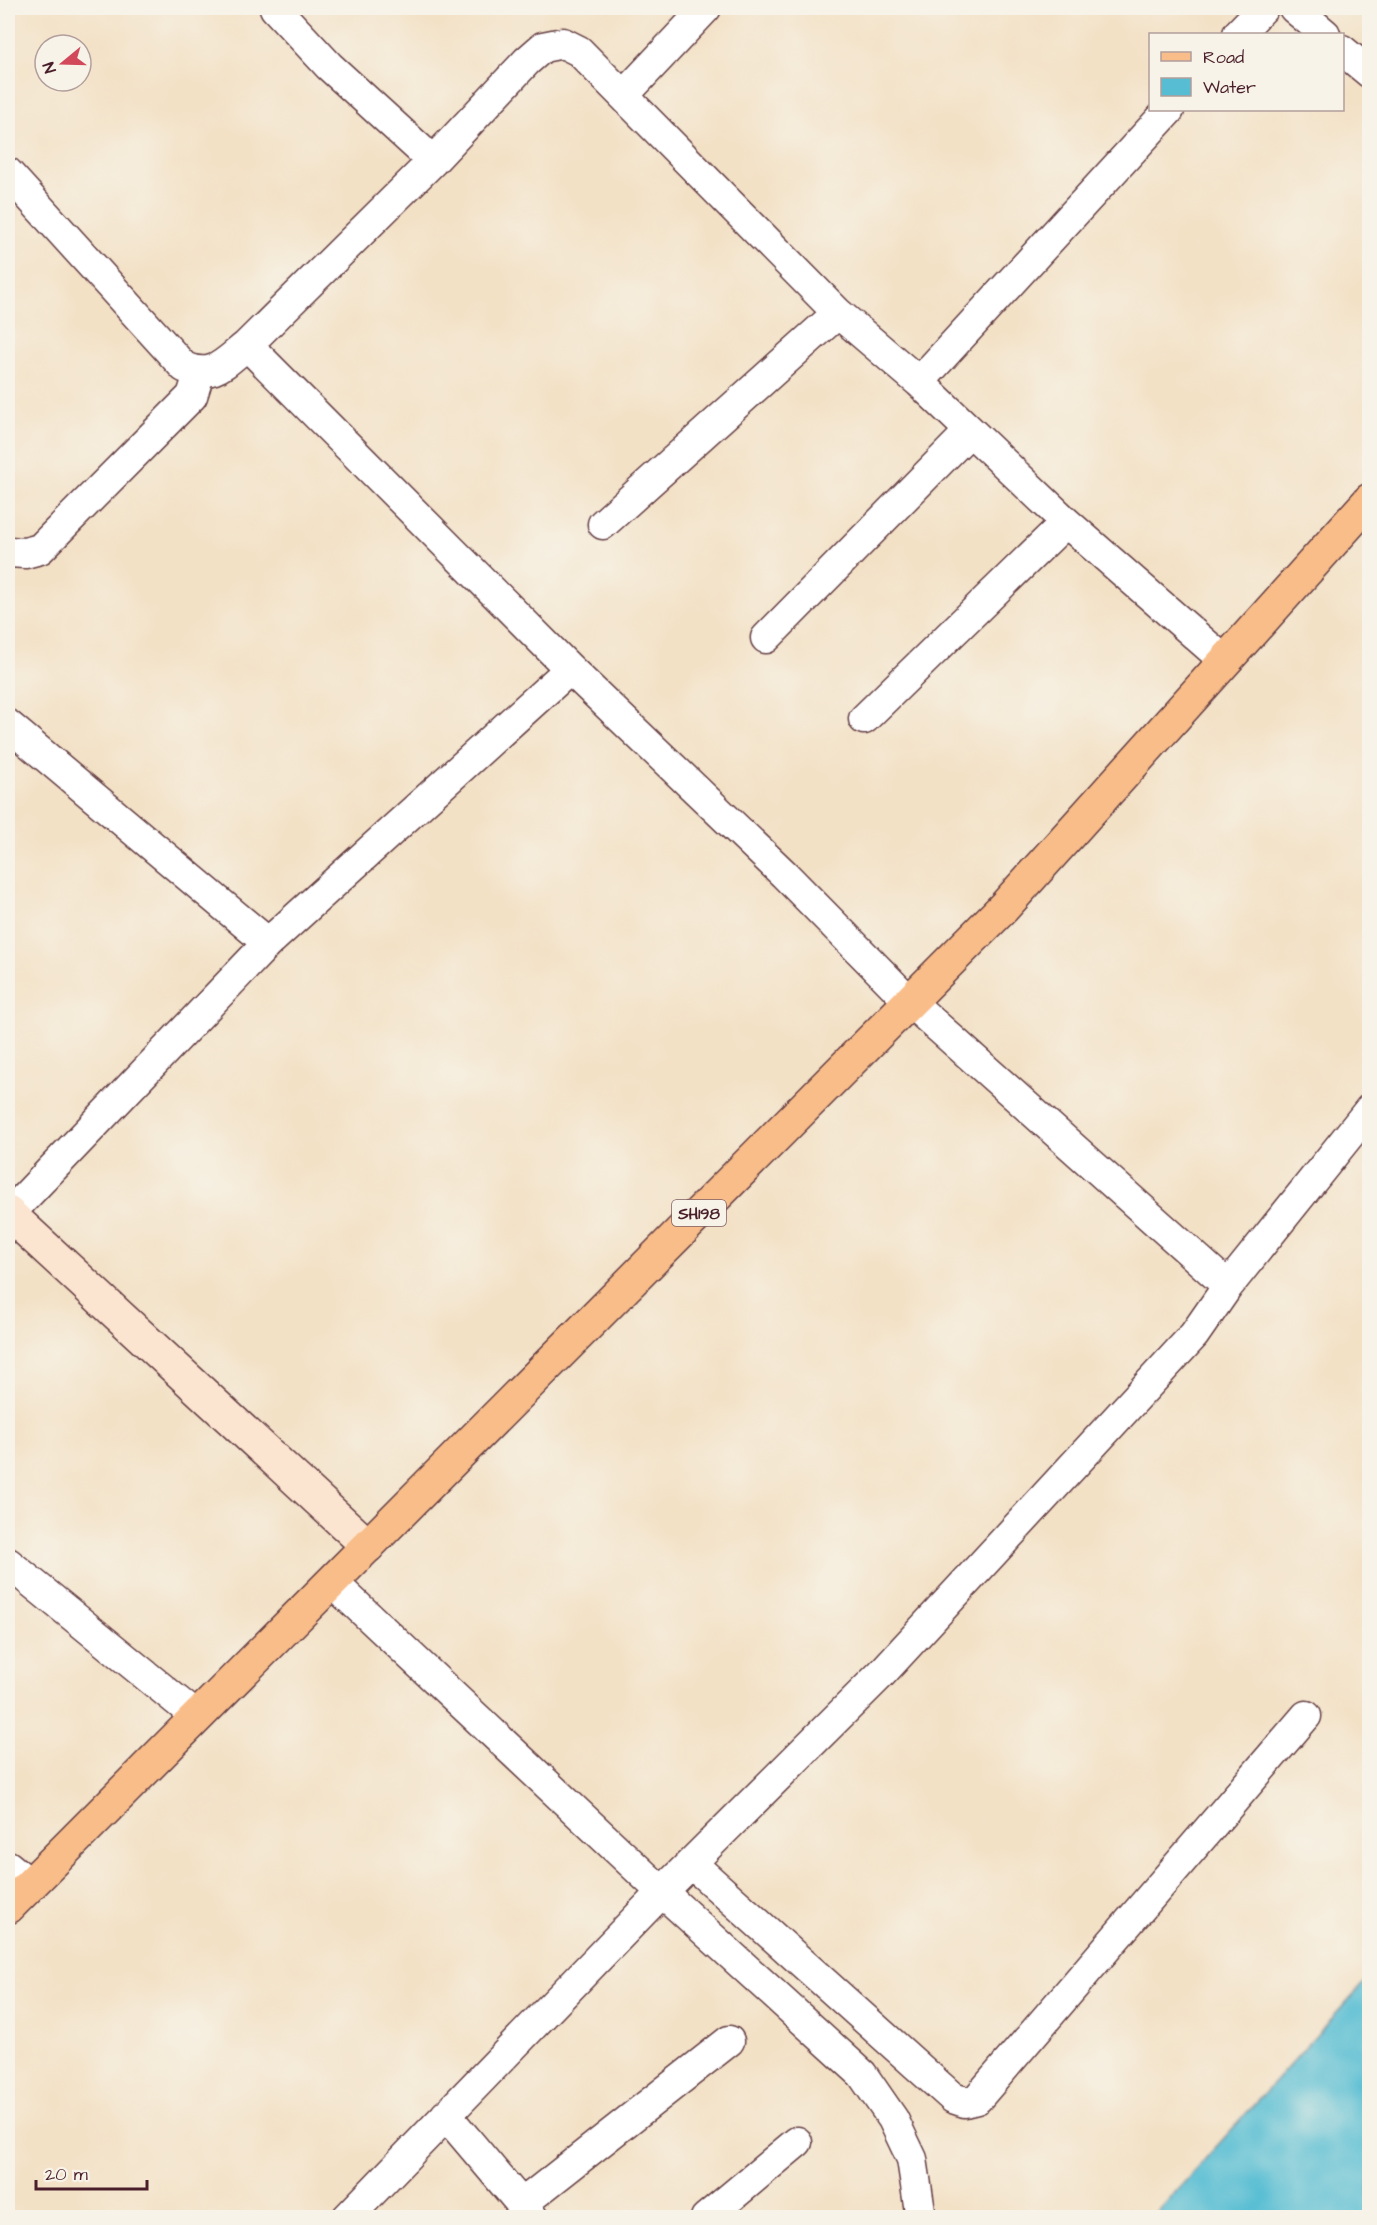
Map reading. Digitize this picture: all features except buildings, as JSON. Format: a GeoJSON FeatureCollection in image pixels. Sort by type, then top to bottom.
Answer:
{"type":"FeatureCollection","features":[{"type":"Feature","properties":{"kind":"main road","name":"SH198"},"geometry":{"type":"LineString","coordinates":[[8,1907],[19,1875],[197,1717],[1004,907],[1370,500]]}},
{"type":"Feature","properties":{"kind":"street"},"geometry":{"type":"LineString","coordinates":[[275,8],[329,66],[433,161]]}},
{"type":"Feature","properties":{"kind":"street"},"geometry":{"type":"LineString","coordinates":[[624,95],[706,8]]}},
{"type":"Feature","properties":{"kind":"street"},"geometry":{"type":"LineString","coordinates":[[1239,33],[1263,8]]}},
{"type":"Feature","properties":{"kind":"street"},"geometry":{"type":"LineString","coordinates":[[1293,8],[1324,33]]}},
{"type":"Feature","properties":{"kind":"street"},"geometry":{"type":"LineString","coordinates":[[8,173],[184,367],[199,374],[215,370],[248,345],[433,161],[543,47],[562,43],[579,51],[624,95],[721,198],[838,313],[919,382],[1066,522],[1225,662]]}},
{"type":"Feature","properties":{"kind":"street"},"geometry":{"type":"LineString","coordinates":[[1344,52],[1370,73]]}},
{"type":"Feature","properties":{"kind":"street"},"geometry":{"type":"LineString","coordinates":[[919,382],[1168,111]]}},
{"type":"Feature","properties":{"kind":"street"},"geometry":{"type":"LineString","coordinates":[[603,524],[838,313]]}},
{"type":"Feature","properties":{"kind":"street"},"geometry":{"type":"LineString","coordinates":[[248,345],[570,669],[784,874],[910,1002],[1228,1286]]}},
{"type":"Feature","properties":{"kind":"street"},"geometry":{"type":"LineString","coordinates":[[8,552],[25,553],[40,549],[192,396],[199,374]]}},
{"type":"Feature","properties":{"kind":"street"},"geometry":{"type":"LineString","coordinates":[[766,638],[970,431]]}},
{"type":"Feature","properties":{"kind":"street"},"geometry":{"type":"LineString","coordinates":[[864,719],[1066,522]]}},
{"type":"Feature","properties":{"kind":"street"},"geometry":{"type":"LineString","coordinates":[[368,1546],[8,1213],[268,943],[570,669]]}},
{"type":"Feature","properties":{"kind":"street"},"geometry":{"type":"LineString","coordinates":[[8,725],[268,943]]}},
{"type":"Feature","properties":{"kind":"street"},"geometry":{"type":"LineString","coordinates":[[347,2217],[662,1892],[906,1647],[1194,1335],[1228,1286],[1370,1109]]}},
{"type":"Feature","properties":{"kind":"street"},"geometry":{"type":"LineString","coordinates":[[8,1563],[197,1717]]}},
{"type":"Feature","properties":{"kind":"street"},"geometry":{"type":"LineString","coordinates":[[332,1582],[662,1892],[862,2074],[893,2119],[912,2159],[921,2217]]}},
{"type":"Feature","properties":{"kind":"street"},"geometry":{"type":"LineString","coordinates":[[691,1863],[953,2098],[965,2102],[977,2099],[987,2090],[1306,1716]]}},
{"type":"Feature","properties":{"kind":"street"},"geometry":{"type":"LineString","coordinates":[[446,2115],[527,2211],[729,2041]]}},
{"type":"Feature","properties":{"kind":"street"},"geometry":{"type":"LineString","coordinates":[[706,2217],[797,2142]]}},
{"type":"Feature","properties":{"kind":"water"},"geometry":{"type":"Polygon","coordinates":[[[1369,1977],[1369,2217],[1153,2217],[1369,1977]]]}}]}
